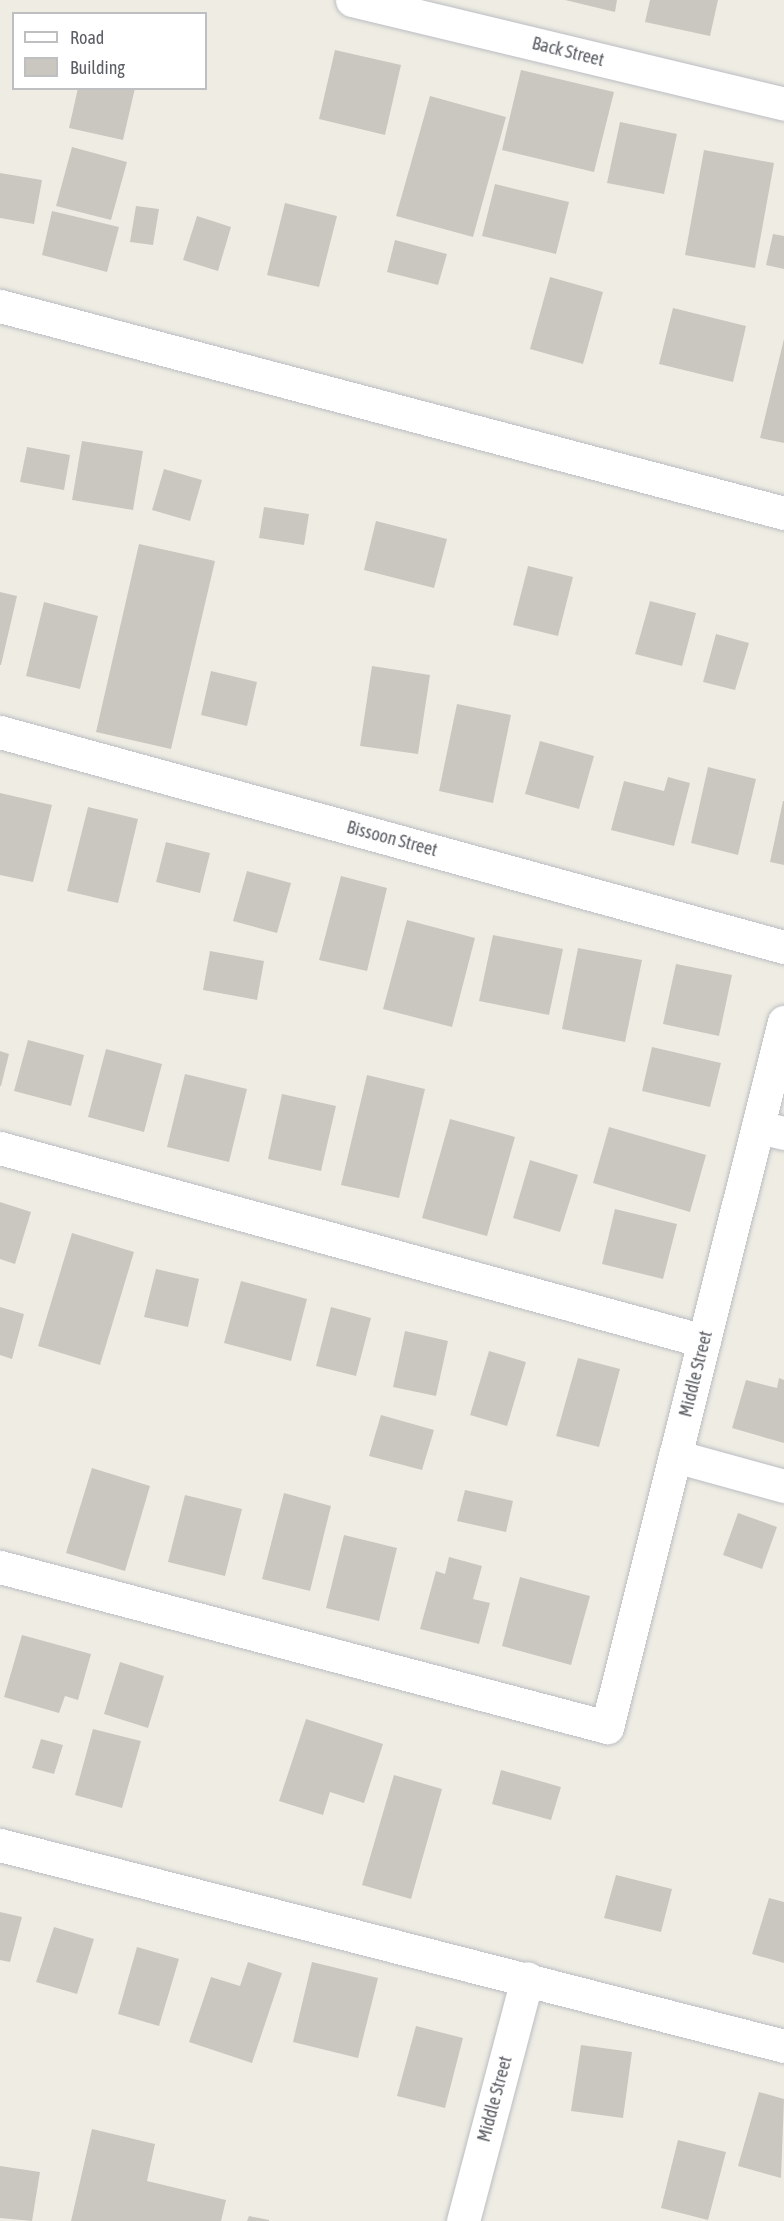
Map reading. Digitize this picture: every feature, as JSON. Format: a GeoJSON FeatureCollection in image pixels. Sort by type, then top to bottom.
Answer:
{"type":"FeatureCollection","features":[{"type":"Feature","properties":{"kind":"street","name":"Back Street"},"geometry":{"type":"LineString","coordinates":[[352,0],[429,9],[784,104]]}},
{"type":"Feature","properties":{"kind":"street"},"geometry":{"type":"LineString","coordinates":[[0,306],[784,513]]}},
{"type":"Feature","properties":{"kind":"street","name":"Bissoon Street"},"geometry":{"type":"LineString","coordinates":[[0,732],[784,946]]}},
{"type":"Feature","properties":{"kind":"street","name":"Middle Street"},"geometry":{"type":"LineString","coordinates":[[0,1567],[607,1727],[704,1341],[771,1130],[784,1022]]}},
{"type":"Feature","properties":{"kind":"street"},"geometry":{"type":"LineString","coordinates":[[0,1148],[704,1341]]}},
{"type":"Feature","properties":{"kind":"street"},"geometry":{"type":"LineString","coordinates":[[675,1456],[784,1486]]}},
{"type":"Feature","properties":{"kind":"street"},"geometry":{"type":"LineString","coordinates":[[0,1845],[527,1978],[784,2046]]}},
{"type":"Feature","properties":{"kind":"street","name":"Middle Street"},"geometry":{"type":"LineString","coordinates":[[464,2221],[527,1978]]}},
{"type":"Feature","properties":{"kind":"building"},"geometry":{"type":"Polygon","coordinates":[[[565,0],[617,0],[615,12],[565,0]]]}},
{"type":"Feature","properties":{"kind":"building"},"geometry":{"type":"Polygon","coordinates":[[[650,0],[718,0],[710,36],[645,22],[650,0]]]}},
{"type":"Feature","properties":{"kind":"building"},"geometry":{"type":"Polygon","coordinates":[[[335,50],[401,65],[385,135],[319,119],[335,50]]]}},
{"type":"Feature","properties":{"kind":"building"},"geometry":{"type":"Polygon","coordinates":[[[521,70],[614,92],[594,172],[502,150],[521,70]]]}},
{"type":"Feature","properties":{"kind":"building"},"geometry":{"type":"Polygon","coordinates":[[[78,90],[135,90],[123,140],[69,128],[78,90]]]}},
{"type":"Feature","properties":{"kind":"building"},"geometry":{"type":"Polygon","coordinates":[[[430,96],[506,117],[473,237],[396,216],[430,96]]]}},
{"type":"Feature","properties":{"kind":"building"},"geometry":{"type":"Polygon","coordinates":[[[620,122],[677,134],[664,194],[607,183],[620,122]]]}},
{"type":"Feature","properties":{"kind":"building"},"geometry":{"type":"Polygon","coordinates":[[[72,147],[127,162],[111,220],[56,206],[72,147]]]}},
{"type":"Feature","properties":{"kind":"building"},"geometry":{"type":"Polygon","coordinates":[[[704,150],[774,163],[755,268],[685,255],[704,150]]]}},
{"type":"Feature","properties":{"kind":"building"},"geometry":{"type":"Polygon","coordinates":[[[0,173],[42,180],[34,224],[0,218],[0,173]]]}},
{"type":"Feature","properties":{"kind":"building"},"geometry":{"type":"Polygon","coordinates":[[[495,184],[569,202],[556,254],[482,236],[495,184]]]}},
{"type":"Feature","properties":{"kind":"building"},"geometry":{"type":"Polygon","coordinates":[[[285,203],[337,216],[319,287],[267,275],[285,203]]]}},
{"type":"Feature","properties":{"kind":"building"},"geometry":{"type":"Polygon","coordinates":[[[136,206],[159,209],[153,245],[130,242],[136,206]]]}},
{"type":"Feature","properties":{"kind":"building"},"geometry":{"type":"Polygon","coordinates":[[[52,211],[119,227],[107,272],[42,255],[52,211]]]}},
{"type":"Feature","properties":{"kind":"building"},"geometry":{"type":"Polygon","coordinates":[[[197,216],[231,227],[218,271],[183,260],[197,216]]]}},
{"type":"Feature","properties":{"kind":"building"},"geometry":{"type":"Polygon","coordinates":[[[773,234],[784,236],[784,269],[766,265],[773,234]]]}},
{"type":"Feature","properties":{"kind":"building"},"geometry":{"type":"Polygon","coordinates":[[[395,240],[447,254],[438,285],[387,272],[395,240]]]}},
{"type":"Feature","properties":{"kind":"building"},"geometry":{"type":"Polygon","coordinates":[[[550,277],[603,292],[583,364],[530,349],[550,277]]]}},
{"type":"Feature","properties":{"kind":"building"},"geometry":{"type":"Polygon","coordinates":[[[673,308],[746,326],[733,382],[659,364],[673,308]]]}},
{"type":"Feature","properties":{"kind":"building"},"geometry":{"type":"Polygon","coordinates":[[[784,339],[784,443],[760,438],[784,339]]]}},
{"type":"Feature","properties":{"kind":"building"},"geometry":{"type":"Polygon","coordinates":[[[82,441],[143,451],[133,510],[72,500],[82,441]]]}},
{"type":"Feature","properties":{"kind":"building"},"geometry":{"type":"Polygon","coordinates":[[[27,447],[70,455],[64,490],[20,482],[27,447]]]}},
{"type":"Feature","properties":{"kind":"building"},"geometry":{"type":"Polygon","coordinates":[[[164,469],[202,480],[190,521],[152,510],[164,469]]]}},
{"type":"Feature","properties":{"kind":"building"},"geometry":{"type":"Polygon","coordinates":[[[264,507],[309,514],[304,545],[259,538],[264,507]]]}},
{"type":"Feature","properties":{"kind":"building"},"geometry":{"type":"Polygon","coordinates":[[[376,521],[447,539],[434,588],[364,570],[376,521]]]}},
{"type":"Feature","properties":{"kind":"building"},"geometry":{"type":"Polygon","coordinates":[[[139,544],[215,561],[171,749],[96,732],[139,544]]]}},
{"type":"Feature","properties":{"kind":"building"},"geometry":{"type":"Polygon","coordinates":[[[528,566],[573,577],[558,636],[513,625],[528,566]]]}},
{"type":"Feature","properties":{"kind":"building"},"geometry":{"type":"Polygon","coordinates":[[[0,592],[17,596],[1,665],[0,665],[0,592]]]}},
{"type":"Feature","properties":{"kind":"building"},"geometry":{"type":"Polygon","coordinates":[[[650,601],[696,613],[682,666],[635,654],[650,601]]]}},
{"type":"Feature","properties":{"kind":"building"},"geometry":{"type":"Polygon","coordinates":[[[44,602],[98,616],[80,689],[26,676],[44,602]]]}},
{"type":"Feature","properties":{"kind":"building"},"geometry":{"type":"Polygon","coordinates":[[[716,634],[749,643],[735,690],[703,682],[716,634]]]}},
{"type":"Feature","properties":{"kind":"building"},"geometry":{"type":"Polygon","coordinates":[[[372,666],[430,675],[418,754],[360,746],[372,666]]]}},
{"type":"Feature","properties":{"kind":"building"},"geometry":{"type":"Polygon","coordinates":[[[211,671],[257,682],[247,726],[201,715],[211,671]]]}},
{"type":"Feature","properties":{"kind":"building"},"geometry":{"type":"Polygon","coordinates":[[[457,704],[511,715],[493,803],[439,791],[457,704]]]}},
{"type":"Feature","properties":{"kind":"building"},"geometry":{"type":"Polygon","coordinates":[[[540,741],[594,756],[579,809],[525,794],[540,741]]]}},
{"type":"Feature","properties":{"kind":"building"},"geometry":{"type":"Polygon","coordinates":[[[708,767],[756,779],[738,855],[691,843],[708,767]]]}},
{"type":"Feature","properties":{"kind":"building"},"geometry":{"type":"Polygon","coordinates":[[[668,777],[690,783],[674,846],[611,830],[624,781],[664,791],[668,777]]]}},
{"type":"Feature","properties":{"kind":"building"},"geometry":{"type":"Polygon","coordinates":[[[0,793],[52,805],[33,882],[0,875],[0,793]]]}},
{"type":"Feature","properties":{"kind":"building"},"geometry":{"type":"Polygon","coordinates":[[[784,801],[784,865],[770,862],[784,801]]]}},
{"type":"Feature","properties":{"kind":"building"},"geometry":{"type":"Polygon","coordinates":[[[88,807],[138,819],[118,903],[67,891],[88,807]]]}},
{"type":"Feature","properties":{"kind":"building"},"geometry":{"type":"Polygon","coordinates":[[[166,842],[210,853],[200,893],[156,882],[166,842]]]}},
{"type":"Feature","properties":{"kind":"building"},"geometry":{"type":"Polygon","coordinates":[[[247,871],[291,883],[277,933],[233,921],[247,871]]]}},
{"type":"Feature","properties":{"kind":"building"},"geometry":{"type":"Polygon","coordinates":[[[341,876],[387,888],[367,971],[319,960],[341,876]]]}},
{"type":"Feature","properties":{"kind":"building"},"geometry":{"type":"Polygon","coordinates":[[[407,920],[475,938],[452,1027],[383,1009],[407,920]]]}},
{"type":"Feature","properties":{"kind":"building"},"geometry":{"type":"Polygon","coordinates":[[[493,935],[563,949],[549,1015],[479,1001],[493,935]]]}},
{"type":"Feature","properties":{"kind":"building"},"geometry":{"type":"Polygon","coordinates":[[[578,948],[642,960],[625,1042],[562,1029],[578,948]]]}},
{"type":"Feature","properties":{"kind":"building"},"geometry":{"type":"Polygon","coordinates":[[[210,951],[264,961],[257,1000],[203,990],[210,951]]]}},
{"type":"Feature","properties":{"kind":"building"},"geometry":{"type":"Polygon","coordinates":[[[676,964],[732,975],[719,1036],[663,1024],[676,964]]]}},
{"type":"Feature","properties":{"kind":"building"},"geometry":{"type":"Polygon","coordinates":[[[28,1040],[84,1055],[71,1106],[14,1091],[28,1040]]]}},
{"type":"Feature","properties":{"kind":"building"},"geometry":{"type":"Polygon","coordinates":[[[652,1047],[721,1063],[710,1107],[642,1091],[652,1047]]]}},
{"type":"Feature","properties":{"kind":"building"},"geometry":{"type":"Polygon","coordinates":[[[106,1049],[162,1064],[144,1132],[88,1117],[106,1049]]]}},
{"type":"Feature","properties":{"kind":"building"},"geometry":{"type":"Polygon","coordinates":[[[0,1051],[9,1054],[1,1086],[0,1086],[0,1051]]]}},
{"type":"Feature","properties":{"kind":"building"},"geometry":{"type":"Polygon","coordinates":[[[185,1074],[247,1089],[229,1162],[167,1147],[185,1074]]]}},
{"type":"Feature","properties":{"kind":"building"},"geometry":{"type":"Polygon","coordinates":[[[367,1075],[425,1089],[399,1198],[341,1185],[367,1075]]]}},
{"type":"Feature","properties":{"kind":"building"},"geometry":{"type":"Polygon","coordinates":[[[282,1094],[336,1106],[321,1171],[268,1159],[282,1094]]]}},
{"type":"Feature","properties":{"kind":"building"},"geometry":{"type":"Polygon","coordinates":[[[450,1119],[515,1137],[487,1236],[422,1218],[450,1119]]]}},
{"type":"Feature","properties":{"kind":"building"},"geometry":{"type":"Polygon","coordinates":[[[609,1127],[706,1155],[690,1212],[593,1183],[609,1127]]]}},
{"type":"Feature","properties":{"kind":"building"},"geometry":{"type":"Polygon","coordinates":[[[530,1160],[578,1175],[560,1232],[513,1218],[530,1160]]]}},
{"type":"Feature","properties":{"kind":"building"},"geometry":{"type":"Polygon","coordinates":[[[0,1202],[31,1212],[15,1264],[0,1259],[0,1202]]]}},
{"type":"Feature","properties":{"kind":"building"},"geometry":{"type":"Polygon","coordinates":[[[615,1209],[677,1224],[663,1279],[602,1264],[615,1209]]]}},
{"type":"Feature","properties":{"kind":"building"},"geometry":{"type":"Polygon","coordinates":[[[72,1233],[134,1252],[100,1365],[38,1346],[72,1233]]]}},
{"type":"Feature","properties":{"kind":"building"},"geometry":{"type":"Polygon","coordinates":[[[156,1269],[199,1279],[188,1327],[144,1317],[156,1269]]]}},
{"type":"Feature","properties":{"kind":"building"},"geometry":{"type":"Polygon","coordinates":[[[241,1281],[307,1299],[291,1361],[224,1343],[241,1281]]]}},
{"type":"Feature","properties":{"kind":"building"},"geometry":{"type":"Polygon","coordinates":[[[0,1307],[24,1314],[12,1359],[0,1355],[0,1307]]]}},
{"type":"Feature","properties":{"kind":"building"},"geometry":{"type":"Polygon","coordinates":[[[331,1307],[371,1318],[356,1376],[316,1366],[331,1307]]]}},
{"type":"Feature","properties":{"kind":"building"},"geometry":{"type":"Polygon","coordinates":[[[405,1331],[448,1341],[436,1396],[393,1387],[405,1331]]]}},
{"type":"Feature","properties":{"kind":"building"},"geometry":{"type":"Polygon","coordinates":[[[489,1351],[526,1362],[507,1426],[470,1415],[489,1351]]]}},
{"type":"Feature","properties":{"kind":"building"},"geometry":{"type":"Polygon","coordinates":[[[578,1358],[620,1369],[599,1447],[556,1436],[578,1358]]]}},
{"type":"Feature","properties":{"kind":"building"},"geometry":{"type":"Polygon","coordinates":[[[779,1378],[784,1380],[784,1443],[732,1428],[746,1380],[777,1388],[779,1378]]]}},
{"type":"Feature","properties":{"kind":"building"},"geometry":{"type":"Polygon","coordinates":[[[381,1415],[434,1430],[422,1470],[369,1456],[381,1415]]]}},
{"type":"Feature","properties":{"kind":"building"},"geometry":{"type":"Polygon","coordinates":[[[92,1468],[150,1486],[125,1571],[66,1553],[92,1468]]]}},
{"type":"Feature","properties":{"kind":"building"},"geometry":{"type":"Polygon","coordinates":[[[465,1490],[513,1501],[506,1532],[457,1521],[465,1490]]]}},
{"type":"Feature","properties":{"kind":"building"},"geometry":{"type":"Polygon","coordinates":[[[284,1493],[331,1506],[310,1591],[262,1579],[284,1493]]]}},
{"type":"Feature","properties":{"kind":"building"},"geometry":{"type":"Polygon","coordinates":[[[185,1495],[242,1509],[225,1576],[168,1562],[185,1495]]]}},
{"type":"Feature","properties":{"kind":"building"},"geometry":{"type":"Polygon","coordinates":[[[738,1513],[777,1527],[762,1569],[723,1555],[738,1513]]]}},
{"type":"Feature","properties":{"kind":"building"},"geometry":{"type":"Polygon","coordinates":[[[344,1535],[397,1548],[379,1621],[326,1608],[344,1535]]]}},
{"type":"Feature","properties":{"kind":"building"},"geometry":{"type":"Polygon","coordinates":[[[449,1557],[482,1566],[473,1599],[490,1603],[479,1644],[420,1629],[436,1571],[445,1574],[449,1557]]]}},
{"type":"Feature","properties":{"kind":"building"},"geometry":{"type":"Polygon","coordinates":[[[520,1577],[590,1596],[571,1665],[502,1646],[520,1577]]]}},
{"type":"Feature","properties":{"kind":"building"},"geometry":{"type":"Polygon","coordinates":[[[22,1635],[91,1654],[78,1700],[65,1696],[59,1713],[4,1697],[22,1635]]]}},
{"type":"Feature","properties":{"kind":"building"},"geometry":{"type":"Polygon","coordinates":[[[120,1662],[164,1676],[148,1728],[104,1714],[120,1662]]]}},
{"type":"Feature","properties":{"kind":"building"},"geometry":{"type":"Polygon","coordinates":[[[306,1719],[383,1744],[364,1803],[330,1792],[323,1815],[279,1801],[306,1719]]]}},
{"type":"Feature","properties":{"kind":"building"},"geometry":{"type":"Polygon","coordinates":[[[93,1729],[141,1741],[122,1808],[75,1795],[93,1729]]]}},
{"type":"Feature","properties":{"kind":"building"},"geometry":{"type":"Polygon","coordinates":[[[41,1739],[63,1745],[54,1774],[32,1768],[41,1739]]]}},
{"type":"Feature","properties":{"kind":"building"},"geometry":{"type":"Polygon","coordinates":[[[501,1770],[561,1787],[551,1820],[492,1804],[501,1770]]]}},
{"type":"Feature","properties":{"kind":"building"},"geometry":{"type":"Polygon","coordinates":[[[394,1775],[442,1789],[411,1899],[362,1885],[394,1775]]]}},
{"type":"Feature","properties":{"kind":"building"},"geometry":{"type":"Polygon","coordinates":[[[616,1875],[672,1889],[661,1932],[604,1918],[616,1875]]]}},
{"type":"Feature","properties":{"kind":"building"},"geometry":{"type":"Polygon","coordinates":[[[769,1898],[784,1902],[784,1963],[752,1954],[769,1898]]]}},
{"type":"Feature","properties":{"kind":"building"},"geometry":{"type":"Polygon","coordinates":[[[0,1912],[22,1917],[10,1962],[0,1960],[0,1912]]]}},
{"type":"Feature","properties":{"kind":"building"},"geometry":{"type":"Polygon","coordinates":[[[54,1927],[94,1939],[77,1994],[36,1982],[54,1927]]]}},
{"type":"Feature","properties":{"kind":"building"},"geometry":{"type":"Polygon","coordinates":[[[137,1947],[179,1959],[159,2026],[118,2014],[137,1947]]]}},
{"type":"Feature","properties":{"kind":"building"},"geometry":{"type":"Polygon","coordinates":[[[248,1962],[282,1973],[252,2063],[189,2042],[211,1977],[240,1986],[248,1962]]]}},
{"type":"Feature","properties":{"kind":"building"},"geometry":{"type":"Polygon","coordinates":[[[312,1962],[378,1978],[358,2058],[293,2042],[312,1962]]]}},
{"type":"Feature","properties":{"kind":"building"},"geometry":{"type":"Polygon","coordinates":[[[416,2026],[463,2038],[445,2108],[397,2096],[416,2026]]]}},
{"type":"Feature","properties":{"kind":"building"},"geometry":{"type":"Polygon","coordinates":[[[581,2045],[632,2052],[623,2118],[571,2111],[581,2045]]]}},
{"type":"Feature","properties":{"kind":"building"},"geometry":{"type":"Polygon","coordinates":[[[759,2092],[784,2099],[781,2178],[738,2166],[759,2092]]]}},
{"type":"Feature","properties":{"kind":"building"},"geometry":{"type":"Polygon","coordinates":[[[92,2129],[155,2144],[147,2181],[226,2200],[221,2221],[71,2221],[92,2129]]]}},
{"type":"Feature","properties":{"kind":"building"},"geometry":{"type":"Polygon","coordinates":[[[678,2140],[726,2152],[708,2220],[661,2208],[678,2140]]]}},
{"type":"Feature","properties":{"kind":"building"},"geometry":{"type":"Polygon","coordinates":[[[0,2166],[40,2172],[32,2221],[0,2218],[0,2166]]]}},
{"type":"Feature","properties":{"kind":"building"},"geometry":{"type":"Polygon","coordinates":[[[249,2216],[269,2220],[269,2221],[247,2221],[249,2216]]]}}]}
